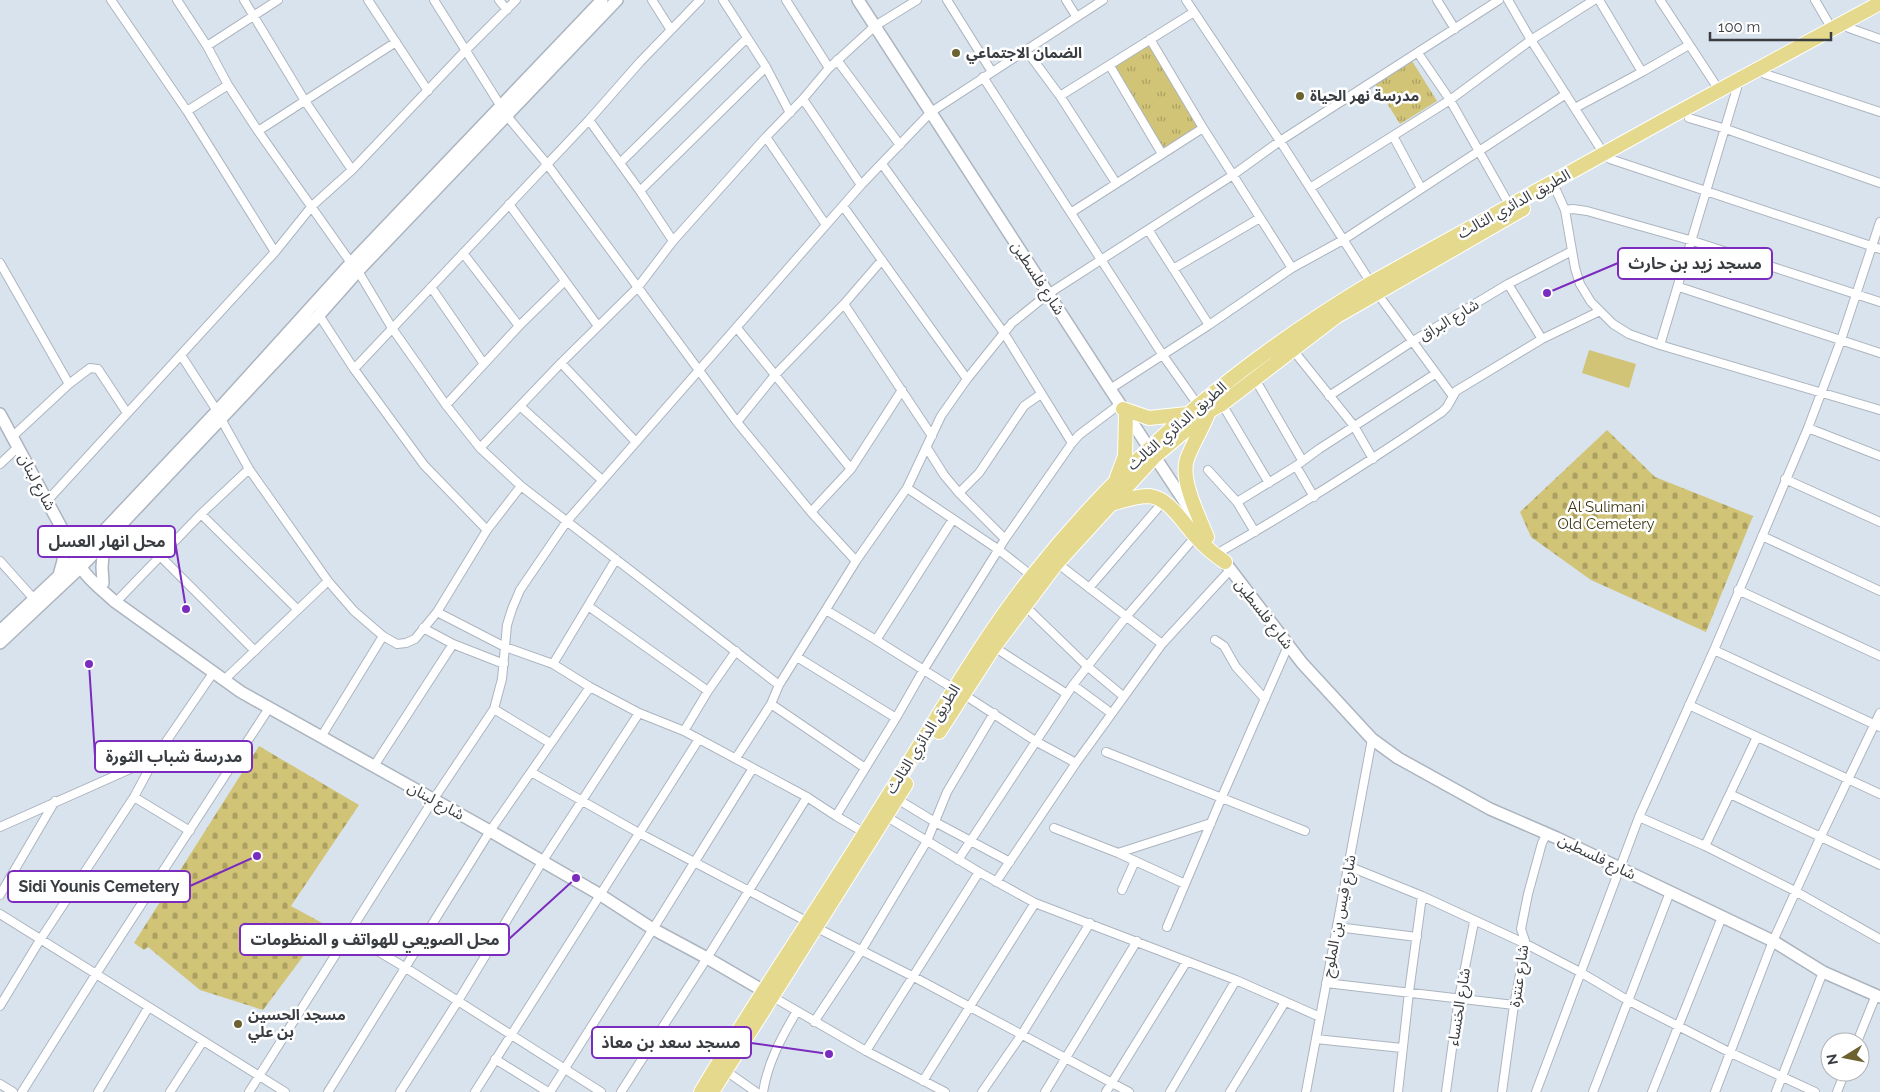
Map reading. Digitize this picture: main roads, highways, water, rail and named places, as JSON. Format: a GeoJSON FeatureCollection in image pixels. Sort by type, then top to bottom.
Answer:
{"type":"FeatureCollection","features":[{"type":"Feature","properties":{"kind":"highway","name":"الطريق الدائري الثالث"},"geometry":{"type":"LineString","coordinates":[[813,925],[864,833],[959,692],[1032,576],[1117,480],[1204,408],[1213,392],[1320,314],[1374,288],[1556,190],[1607,156],[1719,90],[1880,3]]}},
{"type":"Feature","properties":{"kind":"highway","name":"الطريق الدائري الثالث"},"geometry":{"type":"LineString","coordinates":[[712,1092],[726,1071],[768,994],[887,817],[959,692],[1057,563],[1187,414],[1222,404],[1374,288],[1510,206],[1607,156],[1689,118],[1737,88],[1880,11]]}},
{"type":"Feature","properties":{"kind":"highway"},"geometry":{"type":"LineString","coordinates":[[1201,537],[1186,476],[1186,461],[1204,408]]}},
{"type":"Feature","properties":{"kind":"highway"},"geometry":{"type":"LineString","coordinates":[[1117,480],[1125,456],[1123,409],[1149,418],[1187,414]]}},
{"type":"Feature","properties":{"kind":"highway"},"geometry":{"type":"LineString","coordinates":[[1109,504],[1150,496],[1163,502],[1201,537],[1224,562]]}},
{"type":"Feature","properties":{"kind":"highway","name":"الطريق الدائري الثالث"},"geometry":{"type":"LineString","coordinates":[[701,1092],[741,1025],[768,994]]}},
{"type":"Feature","properties":{"kind":"place","name":"الضمان الاجتماعي"},"geometry":{"type":"Point","coordinates":[956,53]}},
{"type":"Feature","properties":{"kind":"place","name":"مدرسة نهر الحياة"},"geometry":{"type":"Point","coordinates":[1300,96]}},
{"type":"Feature","properties":{"kind":"place","name":"مسجد زيد بن حارث"},"geometry":{"type":"Point","coordinates":[1547,293]}},
{"type":"Feature","properties":{"kind":"place","name":"محل انهار العسل"},"geometry":{"type":"Point","coordinates":[186,609]}},
{"type":"Feature","properties":{"kind":"place","name":"مدرسة شباب الثورة"},"geometry":{"type":"Point","coordinates":[89,664]}},
{"type":"Feature","properties":{"kind":"place","name":"Sidi Younis Cemetery"},"geometry":{"type":"Point","coordinates":[257,856]}},
{"type":"Feature","properties":{"kind":"place","name":"محل الصويعي للهواتف و المنظومات"},"geometry":{"type":"Point","coordinates":[576,878]}},
{"type":"Feature","properties":{"kind":"place","name":"مسجد الحسين بن علي"},"geometry":{"type":"Point","coordinates":[238,1024]}},
{"type":"Feature","properties":{"kind":"place","name":"مسجد سعد بن معاذ"},"geometry":{"type":"Point","coordinates":[829,1054]}},
{"type":"Feature","properties":{"kind":"park label","name":"Al Sulimani Old Cemetery"},"geometry":{"type":"Point","coordinates":[1606,516]}}]}
